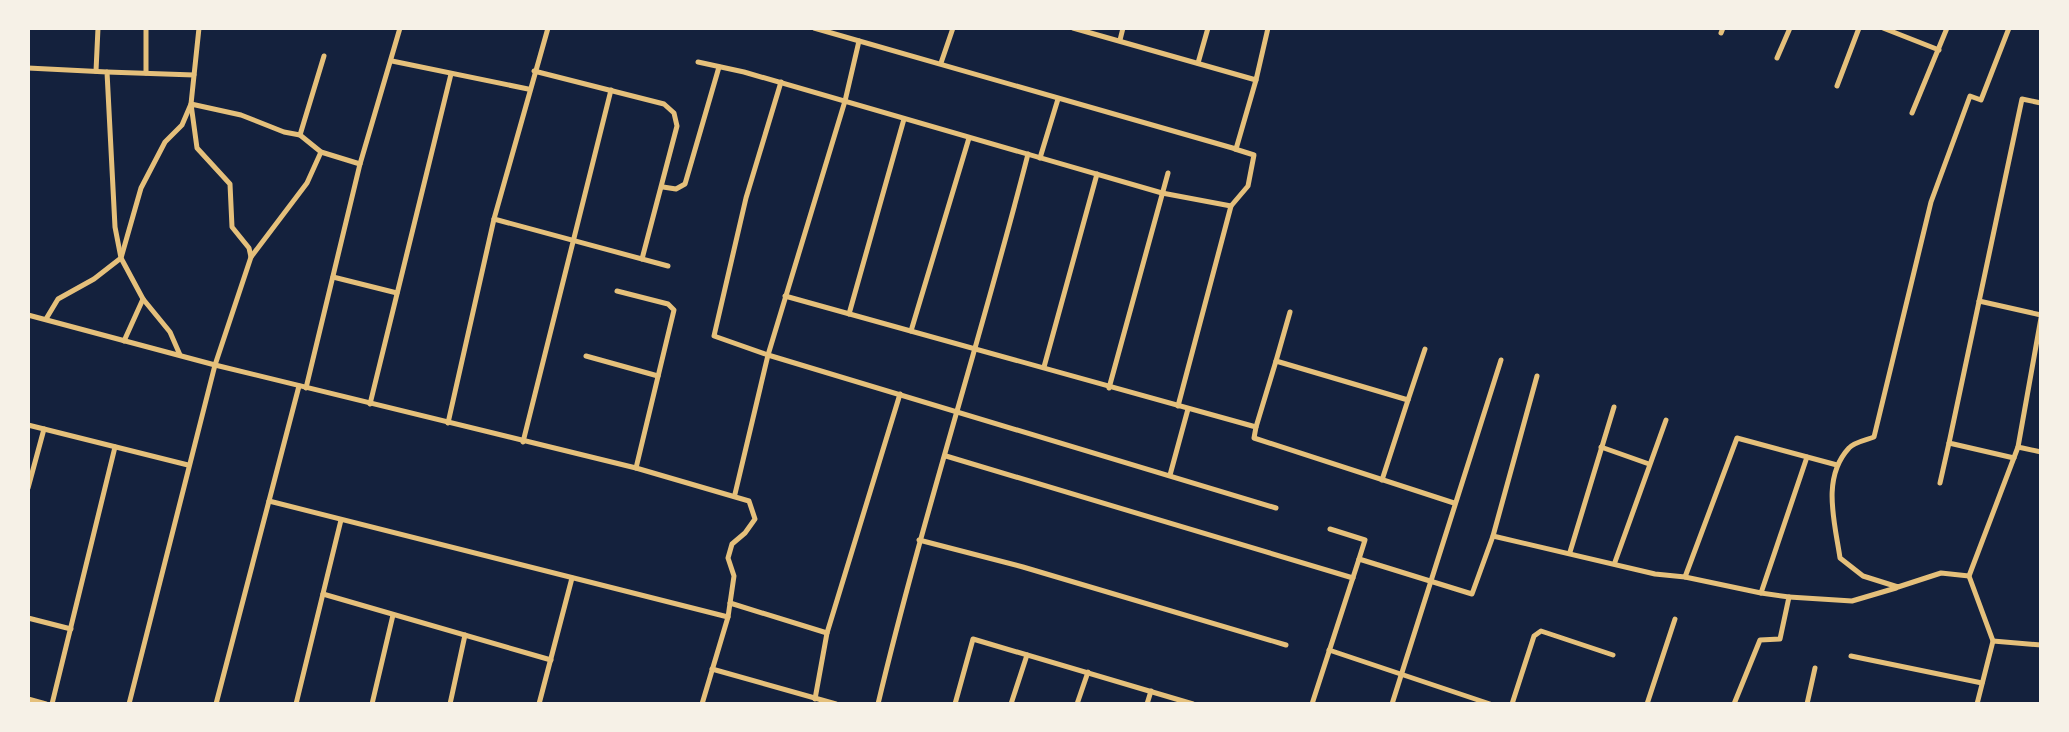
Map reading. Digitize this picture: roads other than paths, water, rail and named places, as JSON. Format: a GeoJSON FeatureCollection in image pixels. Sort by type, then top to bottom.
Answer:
{"type":"FeatureCollection","features":[{"type":"Feature","properties":{"kind":"street"},"geometry":{"type":"LineString","coordinates":[[96,71],[98,28]]}},
{"type":"Feature","properties":{"kind":"street"},"geometry":{"type":"LineString","coordinates":[[145,28],[145,73]]}},
{"type":"Feature","properties":{"kind":"street"},"geometry":{"type":"LineString","coordinates":[[199,28],[191,104],[197,148],[226,177],[231,190],[232,227],[249,248],[251,257]]}},
{"type":"Feature","properties":{"kind":"street"},"geometry":{"type":"LineString","coordinates":[[216,704],[269,501],[333,277],[360,164],[393,61],[400,28]]}},
{"type":"Feature","properties":{"kind":"street"},"geometry":{"type":"LineString","coordinates":[[447,423],[494,219],[528,89],[548,28]]}},
{"type":"Feature","properties":{"kind":"street"},"geometry":{"type":"LineString","coordinates":[[814,28],[1254,155],[1248,186],[1231,206],[1178,406]]}},
{"type":"Feature","properties":{"kind":"street"},"geometry":{"type":"LineString","coordinates":[[942,63],[953,28]]}},
{"type":"Feature","properties":{"kind":"street"},"geometry":{"type":"LineString","coordinates":[[1073,28],[1255,80]]}},
{"type":"Feature","properties":{"kind":"street"},"geometry":{"type":"LineString","coordinates":[[1120,40],[1124,28]]}},
{"type":"Feature","properties":{"kind":"street"},"geometry":{"type":"LineString","coordinates":[[1198,63],[1208,28]]}},
{"type":"Feature","properties":{"kind":"street"},"geometry":{"type":"LineString","coordinates":[[1227,147],[1236,149],[1268,28]]}},
{"type":"Feature","properties":{"kind":"street"},"geometry":{"type":"LineString","coordinates":[[1777,58],[1790,28]]}},
{"type":"Feature","properties":{"kind":"street"},"geometry":{"type":"LineString","coordinates":[[1837,86],[1859,28]]}},
{"type":"Feature","properties":{"kind":"street"},"geometry":{"type":"LineString","coordinates":[[1883,28],[1939,50]]}},
{"type":"Feature","properties":{"kind":"street"},"geometry":{"type":"LineString","coordinates":[[1912,113],[1947,28]]}},
{"type":"Feature","properties":{"kind":"street"},"geometry":{"type":"LineString","coordinates":[[1898,587],[1863,576],[1840,558],[1830,498],[1838,465],[1850,446],[1874,437],[1931,201],[1970,96],[1981,100],[2009,28]]}},
{"type":"Feature","properties":{"kind":"street"},"geometry":{"type":"LineString","coordinates":[[735,494],[768,355],[845,101],[859,41]]}},
{"type":"Feature","properties":{"kind":"street"},"geometry":{"type":"LineString","coordinates":[[300,135],[312,85],[324,56]]}},
{"type":"Feature","properties":{"kind":"street"},"geometry":{"type":"LineString","coordinates":[[393,61],[528,89]]}},
{"type":"Feature","properties":{"kind":"street"},"geometry":{"type":"LineString","coordinates":[[698,62],[781,82],[1162,193],[1231,206]]}},
{"type":"Feature","properties":{"kind":"street"},"geometry":{"type":"LineString","coordinates":[[663,187],[676,190],[685,184],[719,67]]}},
{"type":"Feature","properties":{"kind":"street"},"geometry":{"type":"LineString","coordinates":[[28,68],[194,75]]}},
{"type":"Feature","properties":{"kind":"street"},"geometry":{"type":"LineString","coordinates":[[534,71],[663,104],[674,113],[677,126],[642,259]]}},
{"type":"Feature","properties":{"kind":"street"},"geometry":{"type":"LineString","coordinates":[[107,72],[115,227],[121,258],[143,299],[170,332],[180,355]]}},
{"type":"Feature","properties":{"kind":"street"},"geometry":{"type":"LineString","coordinates":[[370,404],[451,74]]}},
{"type":"Feature","properties":{"kind":"street"},"geometry":{"type":"LineString","coordinates":[[781,82],[746,198],[713,331],[719,338],[1276,508]]}},
{"type":"Feature","properties":{"kind":"street"},"geometry":{"type":"LineString","coordinates":[[523,442],[611,90]]}},
{"type":"Feature","properties":{"kind":"street"},"geometry":{"type":"LineString","coordinates":[[1040,158],[1058,99]]}},
{"type":"Feature","properties":{"kind":"street"},"geometry":{"type":"LineString","coordinates":[[1940,483],[2022,99],[2041,103]]}},
{"type":"Feature","properties":{"kind":"street"},"geometry":{"type":"LineString","coordinates":[[191,104],[241,115],[284,132],[300,135],[321,152],[360,164]]}},
{"type":"Feature","properties":{"kind":"street"},"geometry":{"type":"LineString","coordinates":[[46,319],[58,299],[94,279],[121,258],[141,188],[165,142],[182,125],[191,104]]}},
{"type":"Feature","properties":{"kind":"street"},"geometry":{"type":"LineString","coordinates":[[849,314],[904,119]]}},
{"type":"Feature","properties":{"kind":"street"},"geometry":{"type":"LineString","coordinates":[[911,331],[969,138]]}},
{"type":"Feature","properties":{"kind":"street"},"geometry":{"type":"LineString","coordinates":[[129,704],[215,365],[251,257],[307,183],[321,152]]}},
{"type":"Feature","properties":{"kind":"street"},"geometry":{"type":"LineString","coordinates":[[878,704],[919,540],[946,456],[1028,154]]}},
{"type":"Feature","properties":{"kind":"street"},"geometry":{"type":"LineString","coordinates":[[1110,388],[1168,173]]}},
{"type":"Feature","properties":{"kind":"street"},"geometry":{"type":"LineString","coordinates":[[1044,368],[1097,174]]}},
{"type":"Feature","properties":{"kind":"street"},"geometry":{"type":"LineString","coordinates":[[494,219],[668,266]]}},
{"type":"Feature","properties":{"kind":"street"},"geometry":{"type":"LineString","coordinates":[[333,277],[397,293]]}},
{"type":"Feature","properties":{"kind":"street"},"geometry":{"type":"LineString","coordinates":[[617,291],[673,306],[671,326],[636,468]]}},
{"type":"Feature","properties":{"kind":"street"},"geometry":{"type":"LineString","coordinates":[[786,296],[1256,427]]}},
{"type":"Feature","properties":{"kind":"street"},"geometry":{"type":"LineString","coordinates":[[124,341],[143,299]]}},
{"type":"Feature","properties":{"kind":"street"},"geometry":{"type":"LineString","coordinates":[[1969,576],[2018,447],[2041,317],[1979,301]]}},
{"type":"Feature","properties":{"kind":"street"},"geometry":{"type":"LineString","coordinates":[[1290,312],[1254,438],[1454,503]]}},
{"type":"Feature","properties":{"kind":"street"},"geometry":{"type":"LineString","coordinates":[[28,315],[302,387],[636,468],[735,494],[749,501],[754,519],[746,533],[732,544],[728,558],[734,576],[728,617],[702,704]]}},
{"type":"Feature","properties":{"kind":"street"},"geometry":{"type":"LineString","coordinates":[[1382,480],[1426,349]]}},
{"type":"Feature","properties":{"kind":"street"},"geometry":{"type":"LineString","coordinates":[[586,356],[658,376]]}},
{"type":"Feature","properties":{"kind":"street"},"geometry":{"type":"LineString","coordinates":[[1392,704],[1501,360]]}},
{"type":"Feature","properties":{"kind":"street"},"geometry":{"type":"LineString","coordinates":[[1276,361],[1408,400]]}},
{"type":"Feature","properties":{"kind":"street"},"geometry":{"type":"LineString","coordinates":[[1359,559],[1472,594],[1493,536],[1537,376]]}},
{"type":"Feature","properties":{"kind":"street"},"geometry":{"type":"LineString","coordinates":[[815,699],[827,633],[900,394]]}},
{"type":"Feature","properties":{"kind":"street"},"geometry":{"type":"LineString","coordinates":[[1570,552],[1614,407]]}},
{"type":"Feature","properties":{"kind":"street"},"geometry":{"type":"LineString","coordinates":[[1170,475],[1188,409]]}},
{"type":"Feature","properties":{"kind":"street"},"geometry":{"type":"LineString","coordinates":[[1615,562],[1666,420]]}},
{"type":"Feature","properties":{"kind":"street"},"geometry":{"type":"LineString","coordinates":[[28,425],[188,465]]}},
{"type":"Feature","properties":{"kind":"street"},"geometry":{"type":"LineString","coordinates":[[28,488],[44,429]]}},
{"type":"Feature","properties":{"kind":"street"},"geometry":{"type":"LineString","coordinates":[[1685,577],[1737,438],[1838,465]]}},
{"type":"Feature","properties":{"kind":"street"},"geometry":{"type":"LineString","coordinates":[[1949,443],[2014,458]]}},
{"type":"Feature","properties":{"kind":"street"},"geometry":{"type":"LineString","coordinates":[[52,704],[115,447]]}},
{"type":"Feature","properties":{"kind":"street"},"geometry":{"type":"LineString","coordinates":[[1601,447],[1649,464]]}},
{"type":"Feature","properties":{"kind":"street"},"geometry":{"type":"LineString","coordinates":[[2018,447],[2041,452]]}},
{"type":"Feature","properties":{"kind":"street"},"geometry":{"type":"LineString","coordinates":[[946,456],[1353,578]]}},
{"type":"Feature","properties":{"kind":"street"},"geometry":{"type":"LineString","coordinates":[[1761,593],[1807,457]]}},
{"type":"Feature","properties":{"kind":"street"},"geometry":{"type":"LineString","coordinates":[[269,501],[728,617]]}},
{"type":"Feature","properties":{"kind":"street"},"geometry":{"type":"LineString","coordinates":[[296,704],[341,520]]}},
{"type":"Feature","properties":{"kind":"street"},"geometry":{"type":"LineString","coordinates":[[1312,704],[1365,540],[1330,529]]}},
{"type":"Feature","properties":{"kind":"street"},"geometry":{"type":"LineString","coordinates":[[1493,536],[1615,562],[1656,574],[1789,597],[1852,601],[1941,573],[1969,576]]}},
{"type":"Feature","properties":{"kind":"street"},"geometry":{"type":"LineString","coordinates":[[919,540],[1023,567],[1286,645]]}},
{"type":"Feature","properties":{"kind":"street"},"geometry":{"type":"LineString","coordinates":[[1969,576],[1976,588],[1993,641],[1977,704]]}},
{"type":"Feature","properties":{"kind":"street"},"geometry":{"type":"LineString","coordinates":[[539,704],[572,578]]}},
{"type":"Feature","properties":{"kind":"street"},"geometry":{"type":"LineString","coordinates":[[323,594],[551,660]]}},
{"type":"Feature","properties":{"kind":"street"},"geometry":{"type":"LineString","coordinates":[[1736,703],[1760,640],[1780,639],[1789,597]]}},
{"type":"Feature","properties":{"kind":"street"},"geometry":{"type":"LineString","coordinates":[[730,603],[827,633]]}},
{"type":"Feature","properties":{"kind":"street"},"geometry":{"type":"LineString","coordinates":[[372,704],[393,615]]}},
{"type":"Feature","properties":{"kind":"street"},"geometry":{"type":"LineString","coordinates":[[28,618],[71,629]]}},
{"type":"Feature","properties":{"kind":"street"},"geometry":{"type":"LineString","coordinates":[[1647,704],[1675,619]]}},
{"type":"Feature","properties":{"kind":"street"},"geometry":{"type":"LineString","coordinates":[[1511,704],[1534,636],[1541,631],[1613,655]]}},
{"type":"Feature","properties":{"kind":"street"},"geometry":{"type":"LineString","coordinates":[[450,704],[465,635]]}},
{"type":"Feature","properties":{"kind":"street"},"geometry":{"type":"LineString","coordinates":[[955,704],[973,639],[1193,704]]}},
{"type":"Feature","properties":{"kind":"street"},"geometry":{"type":"LineString","coordinates":[[1993,641],[2041,645]]}},
{"type":"Feature","properties":{"kind":"street"},"geometry":{"type":"LineString","coordinates":[[1329,650],[1470,701],[1490,704]]}},
{"type":"Feature","properties":{"kind":"street"},"geometry":{"type":"LineString","coordinates":[[1011,704],[1027,654]]}},
{"type":"Feature","properties":{"kind":"street"},"geometry":{"type":"LineString","coordinates":[[1851,656],[1982,682]]}},
{"type":"Feature","properties":{"kind":"street"},"geometry":{"type":"LineString","coordinates":[[1807,704],[1815,668]]}},
{"type":"Feature","properties":{"kind":"street"},"geometry":{"type":"LineString","coordinates":[[712,669],[836,704]]}},
{"type":"Feature","properties":{"kind":"street"},"geometry":{"type":"LineString","coordinates":[[1077,704],[1087,673]]}},
{"type":"Feature","properties":{"kind":"street"},"geometry":{"type":"LineString","coordinates":[[1147,704],[1151,691]]}},
{"type":"Feature","properties":{"kind":"street"},"geometry":{"type":"LineString","coordinates":[[28,699],[46,704]]}}]}
